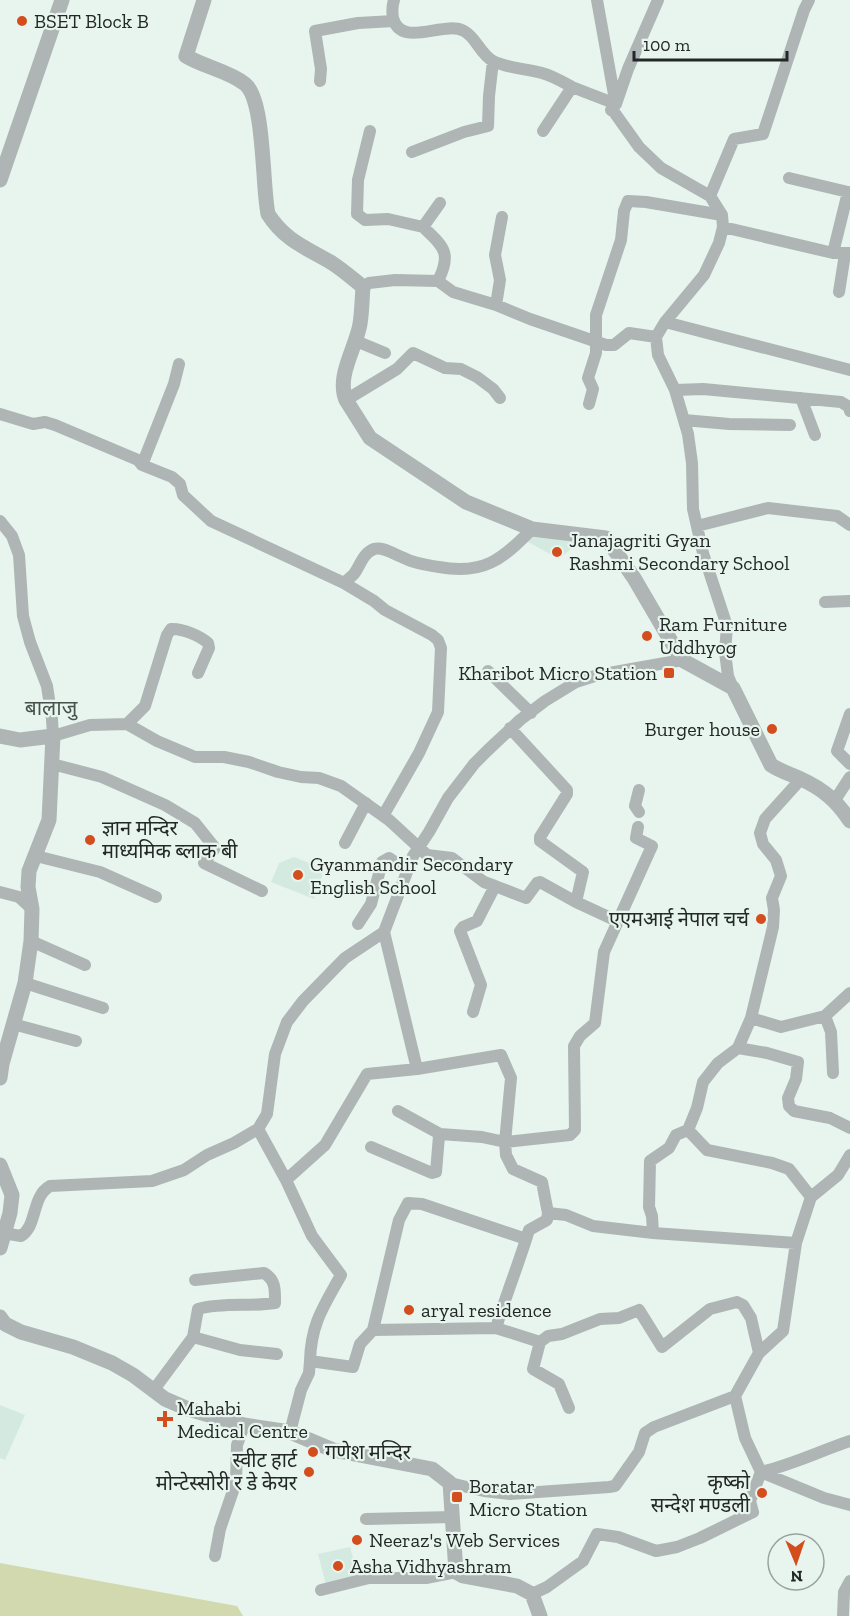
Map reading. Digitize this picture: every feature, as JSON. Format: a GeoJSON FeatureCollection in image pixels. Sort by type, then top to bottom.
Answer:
{"type":"FeatureCollection","features":[{"type":"Feature","properties":{"kind":"street"},"geometry":{"type":"LineString","coordinates":[[0,180],[62,0]]}},
{"type":"Feature","properties":{"kind":"street"},"geometry":{"type":"LineString","coordinates":[[204,0],[186,56],[236,79],[246,85],[251,93],[259,122],[268,214],[289,237],[308,251],[333,263],[363,286]]}},
{"type":"Feature","properties":{"kind":"street"},"geometry":{"type":"LineString","coordinates":[[394,0],[392,6],[394,21],[401,31],[410,33],[455,28],[466,31],[484,56],[493,62],[544,73],[616,104]]}},
{"type":"Feature","properties":{"kind":"street"},"geometry":{"type":"LineString","coordinates":[[597,0],[616,104]]}},
{"type":"Feature","properties":{"kind":"street"},"geometry":{"type":"LineString","coordinates":[[658,0],[628,69],[616,104],[611,110],[639,147],[662,168],[711,196],[723,221],[719,243],[704,275],[665,322],[656,337],[660,361],[675,390],[688,434],[692,463],[693,509],[703,553],[727,626],[728,676],[771,765],[796,784],[835,800],[850,821]]}},
{"type":"Feature","properties":{"kind":"street"},"geometry":{"type":"LineString","coordinates":[[711,196],[734,139],[763,134],[809,0]]}},
{"type":"Feature","properties":{"kind":"street"},"geometry":{"type":"LineString","coordinates":[[320,81],[321,69],[315,31],[358,23],[394,21]]}},
{"type":"Feature","properties":{"kind":"street"},"geometry":{"type":"LineString","coordinates":[[412,152],[488,126],[493,62]]}},
{"type":"Feature","properties":{"kind":"street"},"geometry":{"type":"LineString","coordinates":[[543,131],[572,87]]}},
{"type":"Feature","properties":{"kind":"street"},"geometry":{"type":"LineString","coordinates":[[370,131],[358,180],[357,214],[365,220],[388,219],[423,227],[442,247],[446,257],[438,281]]}},
{"type":"Feature","properties":{"kind":"street"},"geometry":{"type":"LineString","coordinates":[[789,178],[848,192],[839,292]]}},
{"type":"Feature","properties":{"kind":"street"},"geometry":{"type":"LineString","coordinates":[[589,404],[593,389],[588,378],[597,342],[596,315],[621,240],[624,212],[628,201],[646,202],[843,253]]}},
{"type":"Feature","properties":{"kind":"street"},"geometry":{"type":"LineString","coordinates":[[423,227],[440,203]]}},
{"type":"Feature","properties":{"kind":"street"},"geometry":{"type":"LineString","coordinates":[[496,305],[500,280],[495,255],[502,217]]}},
{"type":"Feature","properties":{"kind":"street"},"geometry":{"type":"LineString","coordinates":[[363,286],[369,283],[395,280],[438,281],[453,292],[496,305],[597,342],[614,345],[629,333],[656,337]]}},
{"type":"Feature","properties":{"kind":"street"},"geometry":{"type":"LineString","coordinates":[[363,286],[360,324],[342,381],[343,394],[370,438],[466,502],[532,529],[606,538],[634,578],[682,660],[733,688]]}},
{"type":"Feature","properties":{"kind":"street"},"geometry":{"type":"LineString","coordinates":[[665,322],[850,370]]}},
{"type":"Feature","properties":{"kind":"street"},"geometry":{"type":"LineString","coordinates":[[356,341],[385,353]]}},
{"type":"Feature","properties":{"kind":"street"},"geometry":{"type":"LineString","coordinates":[[346,400],[397,369],[413,353],[445,369],[461,369],[477,377],[493,389],[500,398]]}},
{"type":"Feature","properties":{"kind":"street"},"geometry":{"type":"LineString","coordinates":[[142,465],[174,384],[179,364]]}},
{"type":"Feature","properties":{"kind":"street"},"geometry":{"type":"LineString","coordinates":[[675,390],[703,390],[842,402],[849,407],[850,411]]}},
{"type":"Feature","properties":{"kind":"street"},"geometry":{"type":"LineString","coordinates":[[801,398],[815,435]]}},
{"type":"Feature","properties":{"kind":"street"},"geometry":{"type":"LineString","coordinates":[[0,414],[33,424],[45,422],[55,425],[118,451],[138,460],[142,465],[171,477],[180,484],[183,495],[211,521],[344,583],[385,610],[438,640],[441,648],[438,712],[419,753],[383,816]]}},
{"type":"Feature","properties":{"kind":"street"},"geometry":{"type":"LineString","coordinates":[[684,420],[729,424],[790,425]]}},
{"type":"Feature","properties":{"kind":"street"},"geometry":{"type":"LineString","coordinates":[[697,526],[768,508],[837,516],[850,525]]}},
{"type":"Feature","properties":{"kind":"street"},"geometry":{"type":"LineString","coordinates":[[0,522],[12,536],[19,555],[23,616],[30,642],[47,686],[52,719],[49,820],[29,871],[32,909],[31,941],[25,983],[12,1024],[0,1078]]}},
{"type":"Feature","properties":{"kind":"street"},"geometry":{"type":"LineString","coordinates":[[344,583],[354,574],[365,555],[372,549],[382,548],[413,563],[460,570],[473,569],[484,567],[505,554],[532,529]]}},
{"type":"Feature","properties":{"kind":"street"},"geometry":{"type":"LineString","coordinates":[[825,602],[850,601]]}},
{"type":"Feature","properties":{"kind":"street"},"geometry":{"type":"LineString","coordinates":[[128,724],[145,706],[167,635],[171,629],[204,639],[208,643],[209,648],[198,673]]}},
{"type":"Feature","properties":{"kind":"street"},"geometry":{"type":"LineString","coordinates":[[1,1241],[21,1236],[27,1232],[36,1203],[45,1189],[50,1186],[152,1181],[164,1178],[184,1170],[207,1155],[258,1129],[267,1114],[275,1054],[287,1022],[303,1000],[345,958],[384,932],[397,901],[406,870],[448,798],[467,772],[510,728],[545,701],[576,682],[598,675],[682,660]]}},
{"type":"Feature","properties":{"kind":"street"},"geometry":{"type":"LineString","coordinates":[[488,671],[531,713]]}},
{"type":"Feature","properties":{"kind":"street"},"geometry":{"type":"LineString","coordinates":[[850,714],[837,751],[850,764]]}},
{"type":"Feature","properties":{"kind":"street"},"geometry":{"type":"LineString","coordinates":[[0,736],[20,740],[52,736],[90,725],[128,724],[157,741],[195,757],[224,757],[290,774],[319,778],[341,786],[366,803],[427,855],[452,858],[484,882],[526,898],[540,882],[615,926]]}},
{"type":"Feature","properties":{"kind":"street"},"geometry":{"type":"LineString","coordinates":[[510,728],[567,790],[567,794],[540,837],[542,843],[583,872],[576,902]]}},
{"type":"Feature","properties":{"kind":"street"},"geometry":{"type":"LineString","coordinates":[[52,764],[102,777],[165,805],[195,823],[215,848],[204,863],[262,891]]}},
{"type":"Feature","properties":{"kind":"street"},"geometry":{"type":"LineString","coordinates":[[835,800],[850,777]]}},
{"type":"Feature","properties":{"kind":"street"},"geometry":{"type":"LineString","coordinates":[[653,1233],[649,1208],[650,1161],[669,1148],[676,1136],[688,1130],[698,1108],[703,1082],[718,1063],[738,1048],[751,1018],[773,927],[774,910],[771,898],[781,876],[776,860],[763,844],[760,833],[765,819],[796,784]]}},
{"type":"Feature","properties":{"kind":"street"},"geometry":{"type":"LineString","coordinates":[[639,790],[635,806],[639,812]]}},
{"type":"Feature","properties":{"kind":"street"},"geometry":{"type":"LineString","coordinates":[[345,843],[366,803]]}},
{"type":"Feature","properties":{"kind":"street"},"geometry":{"type":"LineString","coordinates":[[398,1111],[440,1134],[482,1137],[505,1142],[570,1135],[574,1130],[574,1046],[580,1036],[595,1023],[604,951],[652,846],[636,838],[638,827]]}},
{"type":"Feature","properties":{"kind":"street"},"geometry":{"type":"LineString","coordinates":[[36,856],[100,872],[156,897]]}},
{"type":"Feature","properties":{"kind":"street"},"geometry":{"type":"LineString","coordinates":[[358,924],[370,904],[382,862],[389,858],[406,870]]}},
{"type":"Feature","properties":{"kind":"street"},"geometry":{"type":"LineString","coordinates":[[473,1012],[481,985],[460,932],[463,927],[477,921],[495,886]]}},
{"type":"Feature","properties":{"kind":"street"},"geometry":{"type":"LineString","coordinates":[[0,892],[19,897],[32,909]]}},
{"type":"Feature","properties":{"kind":"street"},"geometry":{"type":"LineString","coordinates":[[384,932],[417,1069]]}},
{"type":"Feature","properties":{"kind":"street"},"geometry":{"type":"LineString","coordinates":[[31,941],[85,965]]}},
{"type":"Feature","properties":{"kind":"street"},"geometry":{"type":"LineString","coordinates":[[25,983],[103,1008]]}},
{"type":"Feature","properties":{"kind":"street"},"geometry":{"type":"LineString","coordinates":[[751,1018],[781,1027],[825,1016],[850,993]]}},
{"type":"Feature","properties":{"kind":"street"},"geometry":{"type":"LineString","coordinates":[[825,1016],[831,1032],[833,1073]]}},
{"type":"Feature","properties":{"kind":"street"},"geometry":{"type":"LineString","coordinates":[[12,1024],[76,1041]]}},
{"type":"Feature","properties":{"kind":"street"},"geometry":{"type":"LineString","coordinates":[[738,1048],[798,1062],[796,1079],[788,1098],[789,1106],[794,1112],[830,1118],[850,1128]]}},
{"type":"Feature","properties":{"kind":"street"},"geometry":{"type":"LineString","coordinates":[[286,1180],[325,1145],[367,1074],[417,1069],[501,1055],[511,1078],[505,1142],[506,1155],[513,1169],[542,1182],[548,1213],[547,1220],[529,1230],[496,1328]]}},
{"type":"Feature","properties":{"kind":"street"},"geometry":{"type":"LineString","coordinates":[[258,1129],[286,1180],[312,1236],[341,1275],[322,1306],[314,1328],[309,1373],[301,1390],[290,1432]]}},
{"type":"Feature","properties":{"kind":"street"},"geometry":{"type":"LineString","coordinates":[[688,1130],[707,1150],[772,1163],[789,1169],[811,1197]]}},
{"type":"Feature","properties":{"kind":"street"},"geometry":{"type":"LineString","coordinates":[[371,1147],[432,1173],[436,1172],[440,1134]]}},
{"type":"Feature","properties":{"kind":"street"},"geometry":{"type":"LineString","coordinates":[[0,1317],[5,1324],[21,1332],[73,1347],[112,1363],[134,1375],[165,1399],[188,1409],[244,1425],[290,1432],[333,1449],[432,1469],[450,1483],[510,1494],[615,1486],[639,1452],[645,1433],[654,1427],[735,1396],[759,1353],[783,1331],[796,1243],[811,1197],[838,1174],[850,1155]]}},
{"type":"Feature","properties":{"kind":"street"},"geometry":{"type":"LineString","coordinates":[[0,1165],[12,1195],[10,1213],[1,1241]]}},
{"type":"Feature","properties":{"kind":"street"},"geometry":{"type":"LineString","coordinates":[[310,1361],[353,1367],[360,1344],[373,1330],[399,1220],[408,1203],[422,1204],[526,1239]]}},
{"type":"Feature","properties":{"kind":"street"},"geometry":{"type":"LineString","coordinates":[[548,1213],[566,1215],[593,1226],[653,1233],[796,1243]]}},
{"type":"Feature","properties":{"kind":"street"},"geometry":{"type":"LineString","coordinates":[[153,1391],[193,1337],[198,1309],[208,1306],[275,1303],[275,1286],[271,1277],[264,1273],[195,1280]]}},
{"type":"Feature","properties":{"kind":"street"},"geometry":{"type":"LineString","coordinates":[[569,1407],[559,1384],[533,1369],[540,1342],[548,1336],[562,1334],[600,1319],[619,1318],[639,1310],[662,1347],[710,1309],[737,1302],[743,1305],[751,1318],[759,1353]]}},
{"type":"Feature","properties":{"kind":"street"},"geometry":{"type":"LineString","coordinates":[[373,1330],[496,1328],[540,1342]]}},
{"type":"Feature","properties":{"kind":"street"},"geometry":{"type":"LineString","coordinates":[[193,1337],[240,1350],[277,1354]]}},
{"type":"Feature","properties":{"kind":"street"},"geometry":{"type":"LineString","coordinates":[[735,1396],[745,1438],[761,1472],[850,1505]]}},
{"type":"Feature","properties":{"kind":"street"},"geometry":{"type":"LineString","coordinates":[[215,1556],[220,1529],[236,1482],[237,1445],[244,1425]]}},
{"type":"Feature","properties":{"kind":"street"},"geometry":{"type":"LineString","coordinates":[[761,1472],[786,1466],[822,1450],[850,1441]]}},
{"type":"Feature","properties":{"kind":"street"},"geometry":{"type":"LineString","coordinates":[[532,1594],[547,1587],[583,1561],[597,1534],[618,1537],[656,1551],[677,1547],[700,1538],[753,1512],[750,1501],[761,1472]]}},
{"type":"Feature","properties":{"kind":"street"},"geometry":{"type":"LineString","coordinates":[[450,1483],[456,1572]]}},
{"type":"Feature","properties":{"kind":"street"},"geometry":{"type":"LineString","coordinates":[[366,1519],[453,1517]]}},
{"type":"Feature","properties":{"kind":"street"},"geometry":{"type":"LineString","coordinates":[[321,1590],[369,1578],[426,1578],[456,1572],[463,1576],[517,1586],[532,1594],[540,1616]]}},
{"type":"Feature","properties":{"kind":"street"},"geometry":{"type":"LineString","coordinates":[[843,1616],[844,1592],[850,1581]]}},
{"type":"Feature","properties":{"kind":"shaded area","name":"Janajagriti Gyan Rashmi Secondary School"},"geometry":{"type":"Polygon","coordinates":[[[529,533],[561,538],[577,544],[559,559],[528,542],[529,533]]]}},
{"type":"Feature","properties":{"kind":"shaded area","name":"Gyanmandir Secondary English School"},"geometry":{"type":"Polygon","coordinates":[[[294,857],[322,868],[322,878],[314,899],[271,882],[279,863],[294,857]]]}},
{"type":"Feature","properties":{"kind":"shaded area"},"geometry":{"type":"Polygon","coordinates":[[[0,1405],[25,1415],[5,1460],[0,1458],[0,1405]]]}},
{"type":"Feature","properties":{"kind":"shaded area","name":"Asha Vidhyashram"},"geometry":{"type":"Polygon","coordinates":[[[350,1547],[359,1578],[326,1585],[318,1554],[350,1547]]]}},
{"type":"Feature","properties":{"kind":"green space"},"geometry":{"type":"Polygon","coordinates":[[[0,1563],[237,1606],[243,1616],[0,1616],[0,1563]]]}},
{"type":"Feature","properties":{"kind":"place","name":"BSET Block B"},"geometry":{"type":"Point","coordinates":[22,21]}},
{"type":"Feature","properties":{"kind":"place","name":"Janajagriti Gyan Rashmi Secondary School"},"geometry":{"type":"Point","coordinates":[557,552]}},
{"type":"Feature","properties":{"kind":"place","name":"Ram Furniture Uddhyog"},"geometry":{"type":"Point","coordinates":[647,636]}},
{"type":"Feature","properties":{"kind":"place","name":"Kharibot Micro Station"},"geometry":{"type":"Point","coordinates":[669,673]}},
{"type":"Feature","properties":{"kind":"place","name":"Burger house"},"geometry":{"type":"Point","coordinates":[772,729]}},
{"type":"Feature","properties":{"kind":"place","name":"ज्ञान मन्दिर माध्यमिक ब्लाक बी"},"geometry":{"type":"Point","coordinates":[90,840]}},
{"type":"Feature","properties":{"kind":"place","name":"Gyanmandir Secondary English School"},"geometry":{"type":"Point","coordinates":[298,875]}},
{"type":"Feature","properties":{"kind":"place","name":"एएमआई नेपाल चर्च"},"geometry":{"type":"Point","coordinates":[761,919]}},
{"type":"Feature","properties":{"kind":"place","name":"aryal residence"},"geometry":{"type":"Point","coordinates":[409,1310]}},
{"type":"Feature","properties":{"kind":"place","name":"Mahabi Medical Centre"},"geometry":{"type":"Point","coordinates":[165,1419]}},
{"type":"Feature","properties":{"kind":"place","name":"गणेश मन्दिर"},"geometry":{"type":"Point","coordinates":[313,1452]}},
{"type":"Feature","properties":{"kind":"place","name":"स्वीट हार्ट मोन्टेस्सोरी र डे केयर"},"geometry":{"type":"Point","coordinates":[309,1472]}},
{"type":"Feature","properties":{"kind":"place","name":"कृष्को सन्देश मण्डली"},"geometry":{"type":"Point","coordinates":[762,1493]}},
{"type":"Feature","properties":{"kind":"place","name":"Boratar Micro Station"},"geometry":{"type":"Point","coordinates":[457,1497]}},
{"type":"Feature","properties":{"kind":"place","name":"Neeraz's Web Services"},"geometry":{"type":"Point","coordinates":[357,1540]}},
{"type":"Feature","properties":{"kind":"place","name":"Asha Vidhyashram"},"geometry":{"type":"Point","coordinates":[338,1566]}},
{"type":"Feature","properties":{"kind":"district","name":"बालाजु"},"geometry":{"type":"Point","coordinates":[51,708]}}]}
